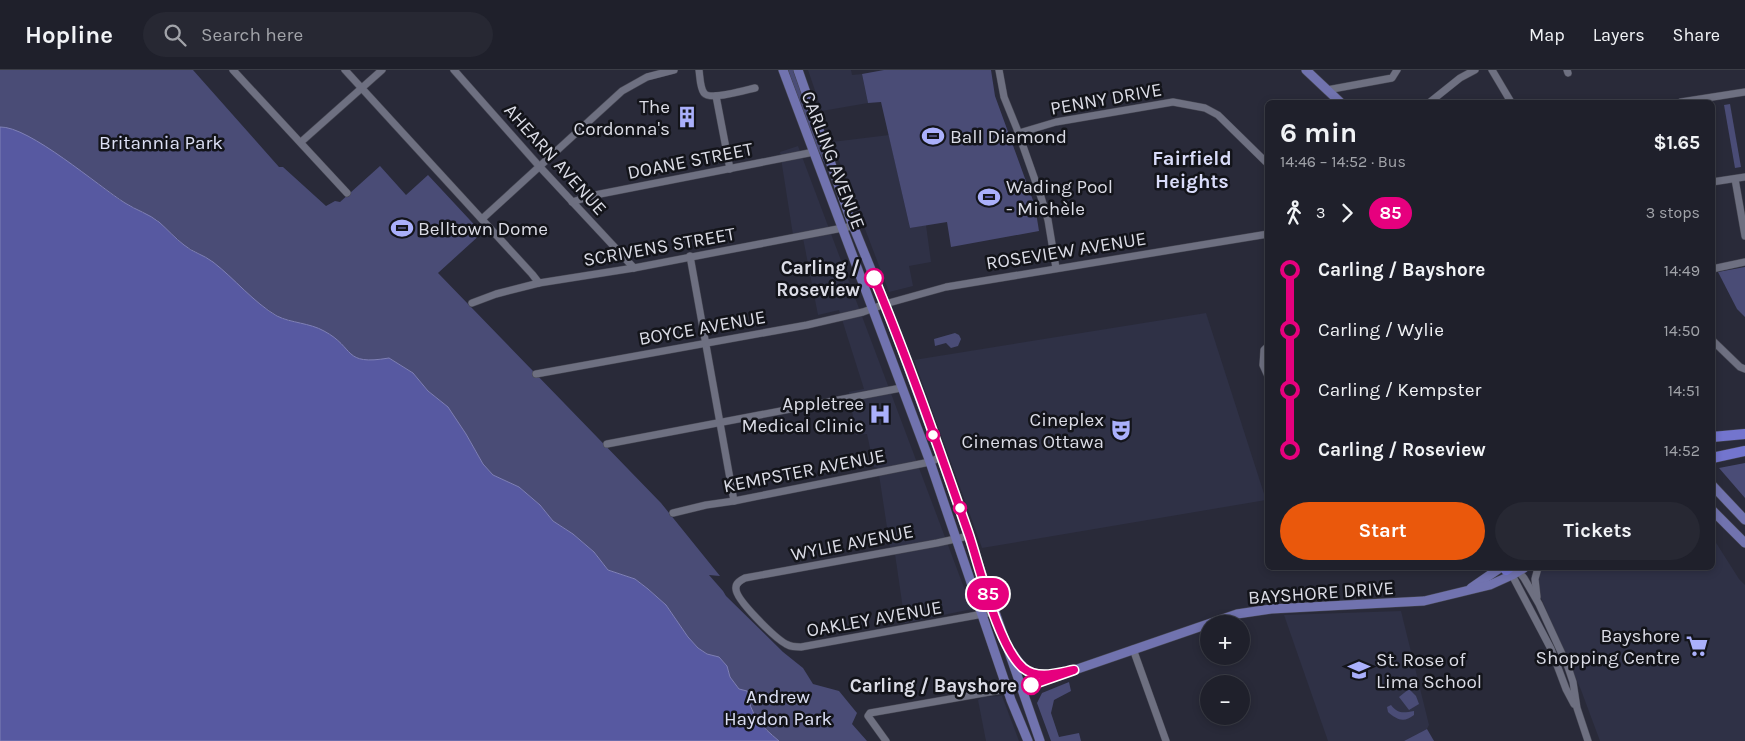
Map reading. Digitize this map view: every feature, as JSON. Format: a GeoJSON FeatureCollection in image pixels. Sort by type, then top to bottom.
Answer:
{"type":"FeatureCollection","features":[{"type":"Feature","properties":{"kind":"highway"},"geometry":{"type":"LineString","coordinates":[[1715,437],[1745,434]]}},
{"type":"Feature","properties":{"kind":"highway"},"geometry":{"type":"LineString","coordinates":[[1715,443],[1734,436]]}},
{"type":"Feature","properties":{"kind":"highway"},"geometry":{"type":"LineString","coordinates":[[1715,457],[1745,451]]}},
{"type":"Feature","properties":{"kind":"main road","name":"CARLING AVENUE"},"geometry":{"type":"LineString","coordinates":[[782,70],[930,462],[1007,689],[1028,741]]}},
{"type":"Feature","properties":{"kind":"main road","name":"CARLING AVENUE"},"geometry":{"type":"LineString","coordinates":[[798,70],[854,226],[885,304],[941,457],[1040,741]]}},
{"type":"Feature","properties":{"kind":"main road"},"geometry":{"type":"LineString","coordinates":[[1306,70],[1338,100]]}},
{"type":"Feature","properties":{"kind":"main road"},"geometry":{"type":"LineString","coordinates":[[1715,487],[1745,520]]}},
{"type":"Feature","properties":{"kind":"main road"},"geometry":{"type":"LineString","coordinates":[[1715,513],[1745,543]]}},
{"type":"Feature","properties":{"kind":"main road"},"geometry":{"type":"LineString","coordinates":[[1715,518],[1724,522]]}},
{"type":"Feature","properties":{"kind":"main road","name":"BAYSHORE DRIVE"},"geometry":{"type":"LineString","coordinates":[[1467,590],[1488,577],[1509,570]]}},
{"type":"Feature","properties":{"kind":"main road","name":"BAYSHORE DRIVE"},"geometry":{"type":"LineString","coordinates":[[1007,689],[1021,688],[1248,611],[1271,608],[1415,602],[1442,598],[1490,585],[1511,570]]}},
{"type":"Feature","properties":{"kind":"main road"},"geometry":{"type":"LineString","coordinates":[[1002,636],[1017,661],[1030,672],[1049,675],[1074,670]]}},
{"type":"Feature","properties":{"kind":"street"},"geometry":{"type":"LineString","coordinates":[[233,70],[347,193]]}},
{"type":"Feature","properties":{"kind":"street"},"geometry":{"type":"LineString","coordinates":[[344,70],[539,283]]}},
{"type":"Feature","properties":{"kind":"street"},"geometry":{"type":"LineString","coordinates":[[301,142],[382,70]]}},
{"type":"Feature","properties":{"kind":"street","name":"AHEARN AVENUE"},"geometry":{"type":"LineString","coordinates":[[454,70],[539,166],[634,268]]}},
{"type":"Feature","properties":{"kind":"street"},"geometry":{"type":"LineString","coordinates":[[482,219],[622,90],[647,77],[674,70]]}},
{"type":"Feature","properties":{"kind":"street"},"geometry":{"type":"LineString","coordinates":[[699,70],[703,92],[707,96],[756,88]]}},
{"type":"Feature","properties":{"kind":"street"},"geometry":{"type":"LineString","coordinates":[[999,70],[1004,98],[1019,133],[1048,220],[1056,268]]}},
{"type":"Feature","properties":{"kind":"street"},"geometry":{"type":"LineString","coordinates":[[1327,90],[1392,78],[1397,70]]}},
{"type":"Feature","properties":{"kind":"street"},"geometry":{"type":"LineString","coordinates":[[1432,100],[1460,78],[1475,70]]}},
{"type":"Feature","properties":{"kind":"street"},"geometry":{"type":"LineString","coordinates":[[1492,70],[1510,100]]}},
{"type":"Feature","properties":{"kind":"street"},"geometry":{"type":"LineString","coordinates":[[1694,100],[1745,92]]}},
{"type":"Feature","properties":{"kind":"street"},"geometry":{"type":"LineString","coordinates":[[716,96],[730,169]]}},
{"type":"Feature","properties":{"kind":"street","name":"PENNY DRIVE"},"geometry":{"type":"LineString","coordinates":[[1019,133],[1056,122],[1173,102],[1205,108],[1218,115],[1265,161]]}},
{"type":"Feature","properties":{"kind":"street","name":"DOANE STREET"},"geometry":{"type":"LineString","coordinates":[[572,202],[595,195],[814,152]]}},
{"type":"Feature","properties":{"kind":"street"},"geometry":{"type":"LineString","coordinates":[[1715,182],[1745,177]]}},
{"type":"Feature","properties":{"kind":"street"},"geometry":{"type":"LineString","coordinates":[[1734,179],[1745,236]]}},
{"type":"Feature","properties":{"kind":"street","name":"SCRIVENS STREET"},"geometry":{"type":"LineString","coordinates":[[472,304],[496,294],[539,283],[634,268],[854,226]]}},
{"type":"Feature","properties":{"kind":"street","name":"ROSEVIEW AVENUE"},"geometry":{"type":"LineString","coordinates":[[872,308],[946,287],[1265,234]]}},
{"type":"Feature","properties":{"kind":"street"},"geometry":{"type":"LineString","coordinates":[[690,256],[734,501]]}},
{"type":"Feature","properties":{"kind":"street"},"geometry":{"type":"LineString","coordinates":[[1715,267],[1745,262]]}},
{"type":"Feature","properties":{"kind":"street","name":"BOYCE AVENUE"},"geometry":{"type":"LineString","coordinates":[[536,374],[807,325],[872,308]]}},
{"type":"Feature","properties":{"kind":"street"},"geometry":{"type":"LineString","coordinates":[[1715,343],[1740,367],[1745,369]]}},
{"type":"Feature","properties":{"kind":"street"},"geometry":{"type":"LineString","coordinates":[[1265,349],[1265,368]]}},
{"type":"Feature","properties":{"kind":"street"},"geometry":{"type":"LineString","coordinates":[[607,444],[901,388]]}},
{"type":"Feature","properties":{"kind":"street","name":"KEMPSTER AVENUE"},"geometry":{"type":"LineString","coordinates":[[673,512],[930,462],[941,457]]}},
{"type":"Feature","properties":{"kind":"street","name":"WYLIE AVENUE"},"geometry":{"type":"LineString","coordinates":[[741,580],[969,536]]}},
{"type":"Feature","properties":{"kind":"street"},"geometry":{"type":"LineString","coordinates":[[1512,570],[1551,649],[1566,689],[1577,708]]}},
{"type":"Feature","properties":{"kind":"street"},"geometry":{"type":"LineString","coordinates":[[1513,570],[1524,578],[1539,604],[1573,682],[1577,708],[1588,741]]}},
{"type":"Feature","properties":{"kind":"street"},"geometry":{"type":"LineString","coordinates":[[1538,570],[1535,584],[1539,604]]}},
{"type":"Feature","properties":{"kind":"street","name":"OAKLEY AVENUE"},"geometry":{"type":"LineString","coordinates":[[741,580],[735,589],[743,602],[779,639],[794,647],[994,612]]}},
{"type":"Feature","properties":{"kind":"street"},"geometry":{"type":"LineString","coordinates":[[1133,649],[1166,741]]}},
{"type":"Feature","properties":{"kind":"street"},"geometry":{"type":"LineString","coordinates":[[886,741],[868,716],[874,712],[1007,689]]}},
{"type":"Feature","properties":{"kind":"shaded area"},"geometry":{"type":"Polygon","coordinates":[[[808,70],[851,70],[852,75],[862,74],[868,103],[822,111],[808,70]]]}},
{"type":"Feature","properties":{"kind":"shaded area"},"geometry":{"type":"Polygon","coordinates":[[[0,127],[13,129],[45,146],[125,203],[155,219],[187,247],[213,262],[260,304],[277,316],[324,331],[334,337],[356,357],[364,360],[389,358],[413,373],[428,391],[448,407],[483,464],[493,475],[519,487],[540,505],[553,521],[573,534],[594,552],[608,570],[635,579],[648,589],[666,605],[698,648],[707,654],[719,657],[727,666],[730,677],[739,689],[747,691],[748,699],[757,719],[779,741],[0,741],[0,127]]]}},
{"type":"Feature","properties":{"kind":"shaded area"},"geometry":{"type":"Polygon","coordinates":[[[889,135],[910,228],[926,225],[931,262],[909,266],[913,286],[889,292],[832,142],[889,135]]]}},
{"type":"Feature","properties":{"kind":"shaded area"},"geometry":{"type":"Polygon","coordinates":[[[798,146],[972,609],[905,623],[894,547],[890,547],[878,468],[874,467],[867,434],[856,435],[849,392],[864,389],[839,310],[818,315],[802,233],[793,235],[780,152],[798,146]]]}},
{"type":"Feature","properties":{"kind":"shaded area","name":"Wading Pool - Michèle"},"geometry":{"type":"Polygon","coordinates":[[[995,189],[998,203],[983,206],[980,192],[995,189]]]}},
{"type":"Feature","properties":{"kind":"shaded area"},"geometry":{"type":"Polygon","coordinates":[[[1206,313],[1265,500],[982,548],[914,360],[1206,313]]]}},
{"type":"Feature","properties":{"kind":"shaded area"},"geometry":{"type":"Polygon","coordinates":[[[1715,541],[1739,579],[1745,585],[1745,741],[1600,741],[1581,690],[1531,575],[1542,570],[1715,570],[1715,541]]]}},
{"type":"Feature","properties":{"kind":"shaded area","name":"St. Rose of Lima School"},"geometry":{"type":"Polygon","coordinates":[[[1401,611],[1429,725],[1427,729],[1404,741],[1328,741],[1284,615],[1401,611]]]}},
{"type":"Feature","properties":{"kind":"shaded area"},"geometry":{"type":"Polygon","coordinates":[[[1002,696],[1019,741],[986,741],[978,700],[982,697],[1002,696]]]}},
{"type":"Feature","properties":{"kind":"green space","name":"Britannia Park"},"geometry":{"type":"Polygon","coordinates":[[[0,70],[193,70],[279,167],[283,167],[326,206],[335,201],[340,202],[380,166],[406,195],[428,175],[482,233],[438,273],[661,503],[720,576],[709,575],[726,596],[783,652],[803,668],[813,684],[839,691],[857,713],[852,724],[867,741],[779,741],[757,720],[748,700],[747,692],[739,689],[730,677],[727,666],[719,657],[707,654],[698,648],[666,605],[648,589],[635,579],[608,570],[594,552],[573,534],[553,521],[540,505],[519,487],[493,475],[483,464],[448,407],[428,391],[413,373],[389,358],[360,360],[351,356],[338,341],[324,331],[279,317],[258,303],[212,261],[185,246],[157,220],[125,203],[57,155],[5,127],[0,127],[0,70]]]}},
{"type":"Feature","properties":{"kind":"green space"},"geometry":{"type":"Polygon","coordinates":[[[788,70],[793,70],[827,163],[825,164],[816,146],[788,70]]]}},
{"type":"Feature","properties":{"kind":"green space"},"geometry":{"type":"Polygon","coordinates":[[[884,70],[991,70],[995,96],[1035,206],[1039,231],[951,247],[947,222],[910,228],[881,102],[868,103],[862,74],[884,70]]]}},
{"type":"Feature","properties":{"kind":"green space"},"geometry":{"type":"Polygon","coordinates":[[[1730,104],[1741,167],[1735,168],[1724,105],[1730,104]]]}},
{"type":"Feature","properties":{"kind":"green space"},"geometry":{"type":"Polygon","coordinates":[[[1745,267],[1745,317],[1737,309],[1718,272],[1745,267]]]}},
{"type":"Feature","properties":{"kind":"green space"},"geometry":{"type":"Polygon","coordinates":[[[955,333],[961,339],[958,346],[951,348],[946,343],[935,346],[934,339],[955,333]]]}},
{"type":"Feature","properties":{"kind":"green space"},"geometry":{"type":"Polygon","coordinates":[[[1745,463],[1745,498],[1719,468],[1745,463]]]}},
{"type":"Feature","properties":{"kind":"green space"},"geometry":{"type":"Polygon","coordinates":[[[1069,682],[1071,691],[1054,700],[1051,713],[1059,737],[1079,733],[1081,741],[1051,741],[1037,703],[1042,693],[1069,682]]]}},
{"type":"Feature","properties":{"kind":"green space"},"geometry":{"type":"Polygon","coordinates":[[[1409,689],[1416,696],[1419,704],[1409,710],[1399,697],[1409,689]]]}},
{"type":"Feature","properties":{"kind":"green space"},"geometry":{"type":"Polygon","coordinates":[[[1391,705],[1401,712],[1414,711],[1414,715],[1404,720],[1398,719],[1388,712],[1387,707],[1391,705]]]}},
{"type":"Feature","properties":{"kind":"green space"},"geometry":{"type":"Polygon","coordinates":[[[1427,729],[1434,741],[1404,741],[1427,729]]]}},
{"type":"Feature","properties":{"kind":"bus line","name":"85"},"geometry":{"type":"LineString","coordinates":[[874,278],[963,518],[1002,636],[1021,666],[1034,674],[1049,675],[1074,670],[1031,685]]}},
{"type":"Feature","properties":{"kind":"place","name":"The Cordonna's"},"geometry":{"type":"Point","coordinates":[687,117]}},
{"type":"Feature","properties":{"kind":"place","name":"Ball Diamond"},"geometry":{"type":"Point","coordinates":[933,136]}},
{"type":"Feature","properties":{"kind":"place","name":"Wading Pool - Michèle"},"geometry":{"type":"Point","coordinates":[989,197]}},
{"type":"Feature","properties":{"kind":"place","name":"Belltown Dome"},"geometry":{"type":"Point","coordinates":[402,228]}},
{"type":"Feature","properties":{"kind":"place","name":"Carling / Roseview"},"geometry":{"type":"Point","coordinates":[874,278]}},
{"type":"Feature","properties":{"kind":"place","name":"Appletree Medical Clinic"},"geometry":{"type":"Point","coordinates":[880,414]}},
{"type":"Feature","properties":{"kind":"place","name":"Cineplex Cinemas Ottawa"},"geometry":{"type":"Point","coordinates":[1121,430]}},
{"type":"Feature","properties":{"kind":"place","name":"Bayshore Shopping Centre"},"geometry":{"type":"Point","coordinates":[1697,646]}},
{"type":"Feature","properties":{"kind":"place","name":"St. Rose of Lima School"},"geometry":{"type":"Point","coordinates":[1359,670]}},
{"type":"Feature","properties":{"kind":"place","name":"Carling / Bayshore"},"geometry":{"type":"Point","coordinates":[1031,685]}},
{"type":"Feature","properties":{"kind":"district","name":"Fairfield Heights"},"geometry":{"type":"Point","coordinates":[1192,170]}},
{"type":"Feature","properties":{"kind":"park label","name":"Andrew Haydon Park"},"geometry":{"type":"Point","coordinates":[778,707]}}]}
